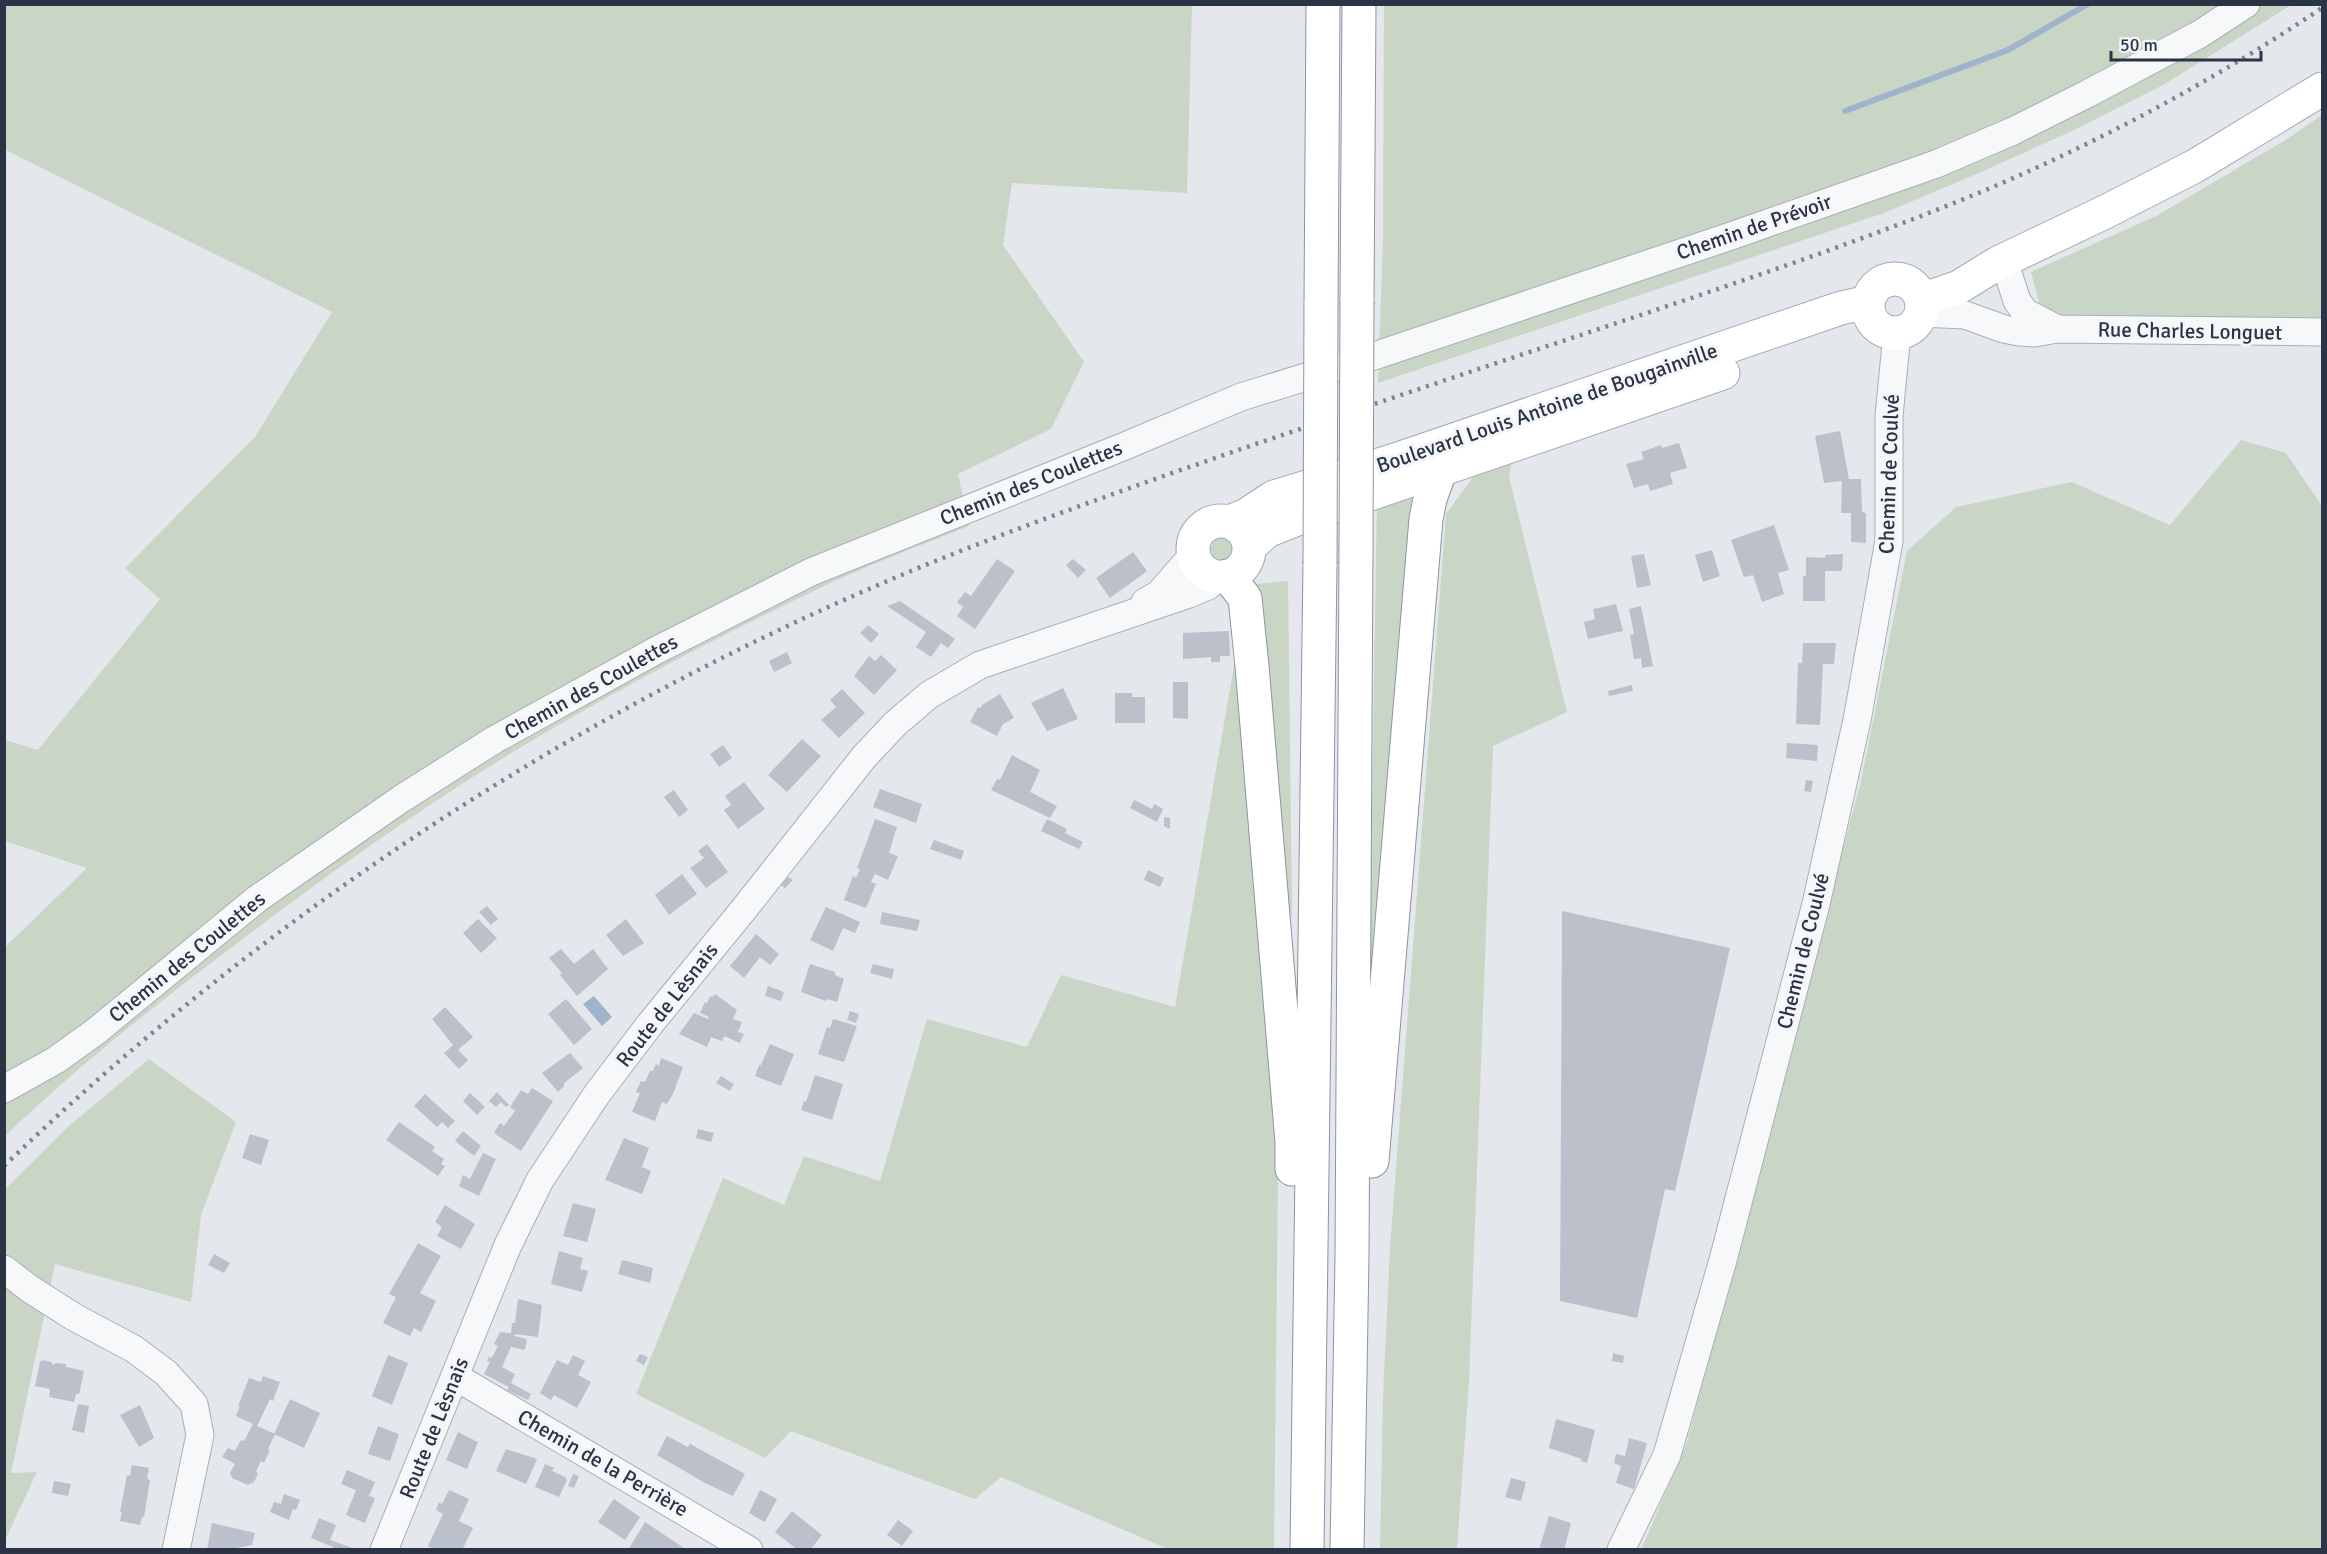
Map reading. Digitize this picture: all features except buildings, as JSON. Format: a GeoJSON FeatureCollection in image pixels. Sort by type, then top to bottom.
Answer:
{"type":"FeatureCollection","features":[{"type":"Feature","properties":{"kind":"main road"},"geometry":{"type":"LineString","coordinates":[[1307,1550],[1320,564],[1323,4]]}},
{"type":"Feature","properties":{"kind":"main road"},"geometry":{"type":"LineString","coordinates":[[1347,1550],[1352,1256],[1359,4]]}},
{"type":"Feature","properties":{"kind":"main road","name":"Boulevard Louis Antoine de Bougainville"},"geometry":{"type":"LineString","coordinates":[[1249,548],[1267,531],[1899,309],[1957,270],[1998,262],[2105,212],[2195,166],[2322,89]]}},
{"type":"Feature","properties":{"kind":"main road","name":"Boulevard Louis Antoine de Bougainville"},"geometry":{"type":"LineString","coordinates":[[1229,522],[1245,516],[1274,497],[1392,461],[1841,308],[1899,309]]}},
{"type":"Feature","properties":{"kind":"main road"},"geometry":{"type":"LineString","coordinates":[[1352,1256],[1360,1239],[1367,1213],[1426,519],[1440,471]]}},
{"type":"Feature","properties":{"kind":"main road"},"geometry":{"type":"LineString","coordinates":[[1223,576],[1243,565],[1249,548],[1243,531],[1229,522],[1213,522],[1205,526],[1195,538],[1194,554],[1202,569],[1209,574],[1223,576],[1245,598],[1292,1142],[1295,1354],[1310,1403]]}},
{"type":"Feature","properties":{"kind":"street","name":"Chemin de Prévoir"},"geometry":{"type":"LineString","coordinates":[[1240,397],[1380,354],[1731,236],[1936,164],[2013,131],[2088,94],[2200,34],[2246,4]]}},
{"type":"Feature","properties":{"kind":"street","name":"Rue Charles Longuet"},"geometry":{"type":"LineString","coordinates":[[1998,262],[2008,276],[2017,301],[2025,312],[2057,329]]}},
{"type":"Feature","properties":{"kind":"street","name":"Rue Charles Longuet"},"geometry":{"type":"LineString","coordinates":[[1899,309],[1965,315],[2004,329],[2035,333],[2057,329],[2322,333]]}},
{"type":"Feature","properties":{"kind":"street","name":"Chemin de Coulvé"},"geometry":{"type":"LineString","coordinates":[[1621,1550],[1667,1455],[1726,1248],[1816,904],[1857,720],[1890,541],[1889,416],[1899,309]]}},
{"type":"Feature","properties":{"kind":"street","name":"Chemin des Coulettes"},"geometry":{"type":"LineString","coordinates":[[4,1089],[37,1073],[85,1039],[257,899],[331,846],[494,740],[544,712],[655,651],[811,572],[1125,446],[1240,397]]}},
{"type":"Feature","properties":{"kind":"street","name":"Route de Lèsnais"},"geometry":{"type":"LineString","coordinates":[[1124,615],[1159,594],[1194,554]]}},
{"type":"Feature","properties":{"kind":"street","name":"Route de Lèsnais"},"geometry":{"type":"LineString","coordinates":[[384,1550],[508,1245],[540,1180],[597,1094],[650,1024],[864,757],[895,724],[929,695],[980,665],[1209,586],[1223,576]]}},
{"type":"Feature","properties":{"kind":"street"},"geometry":{"type":"LineString","coordinates":[[4,1269],[30,1290],[134,1349],[166,1373],[194,1404],[200,1435],[176,1550]]}},
{"type":"Feature","properties":{"kind":"street","name":"Chemin de la Perrière"},"geometry":{"type":"LineString","coordinates":[[456,1377],[749,1550]]}},
{"type":"Feature","properties":{"kind":"green space"},"geometry":{"type":"Polygon","coordinates":[[[5,5],[1192,5],[1187,193],[1012,183],[1003,245],[1084,362],[1051,429],[958,474],[969,526],[838,580],[768,613],[615,693],[466,781],[350,860],[210,964],[91,1059],[5,1136],[5,947],[87,868],[5,841],[5,740],[38,750],[160,599],[125,568],[255,437],[332,312],[5,150],[5,5]]]}},
{"type":"Feature","properties":{"kind":"green space"},"geometry":{"type":"Polygon","coordinates":[[[1384,5],[2291,5],[2165,84],[2072,131],[1884,213],[1378,383],[1383,238],[1384,5]]]}},
{"type":"Feature","properties":{"kind":"green space"},"geometry":{"type":"Polygon","coordinates":[[[2322,115],[2322,322],[2043,318],[2031,272],[2156,216],[2284,141],[2322,115]]]}},
{"type":"Feature","properties":{"kind":"green space"},"geometry":{"type":"Polygon","coordinates":[[[2241,440],[2286,453],[2322,506],[2322,1549],[1641,1550],[1687,1442],[1861,781],[1907,551],[1956,507],[2072,482],[2170,525],[2241,440]]]}},
{"type":"Feature","properties":{"kind":"green space"},"geometry":{"type":"Polygon","coordinates":[[[1513,455],[1509,477],[1567,712],[1493,746],[1469,1382],[1457,1549],[1380,1550],[1383,1397],[1390,1247],[1446,514],[1476,473],[1513,455]]]}},
{"type":"Feature","properties":{"kind":"green space"},"geometry":{"type":"Polygon","coordinates":[[[1400,492],[1416,500],[1377,990],[1369,990],[1377,499],[1400,492]]]}},
{"type":"Feature","properties":{"kind":"green space"},"geometry":{"type":"Polygon","coordinates":[[[1222,538],[1230,541],[1233,549],[1230,557],[1222,560],[1214,557],[1211,549],[1214,541],[1222,538]]]}},
{"type":"Feature","properties":{"kind":"green space"},"geometry":{"type":"Polygon","coordinates":[[[1288,581],[1292,912],[1269,1042],[1278,1178],[1274,1549],[1168,1549],[1001,1477],[975,1499],[791,1431],[765,1458],[636,1394],[723,1178],[784,1205],[804,1156],[880,1181],[927,1019],[1027,1047],[1061,975],[1175,1007],[1248,585],[1288,581]]]}},
{"type":"Feature","properties":{"kind":"green space"},"geometry":{"type":"Polygon","coordinates":[[[149,1059],[236,1122],[201,1215],[191,1302],[55,1264],[11,1473],[37,1472],[5,1540],[5,1189],[70,1125],[149,1059]]]}},
{"type":"Feature","properties":{"kind":"water"},"geometry":{"type":"Polygon","coordinates":[[[594,996],[612,1017],[602,1026],[583,1004],[594,996]]]}},
{"type":"Feature","properties":{"kind":"waterway"},"geometry":{"type":"LineString","coordinates":[[1845,111],[2008,50],[2088,4]]}},
{"type":"Feature","properties":{"kind":"railway"},"geometry":{"type":"LineString","coordinates":[[4,1166],[104,1074],[209,986],[318,904],[430,826],[546,754],[665,688],[787,626],[911,571],[1076,507],[1244,448],[1748,279],[1964,199],[2057,158],[2148,112],[2280,36],[2322,8]]}}]}
